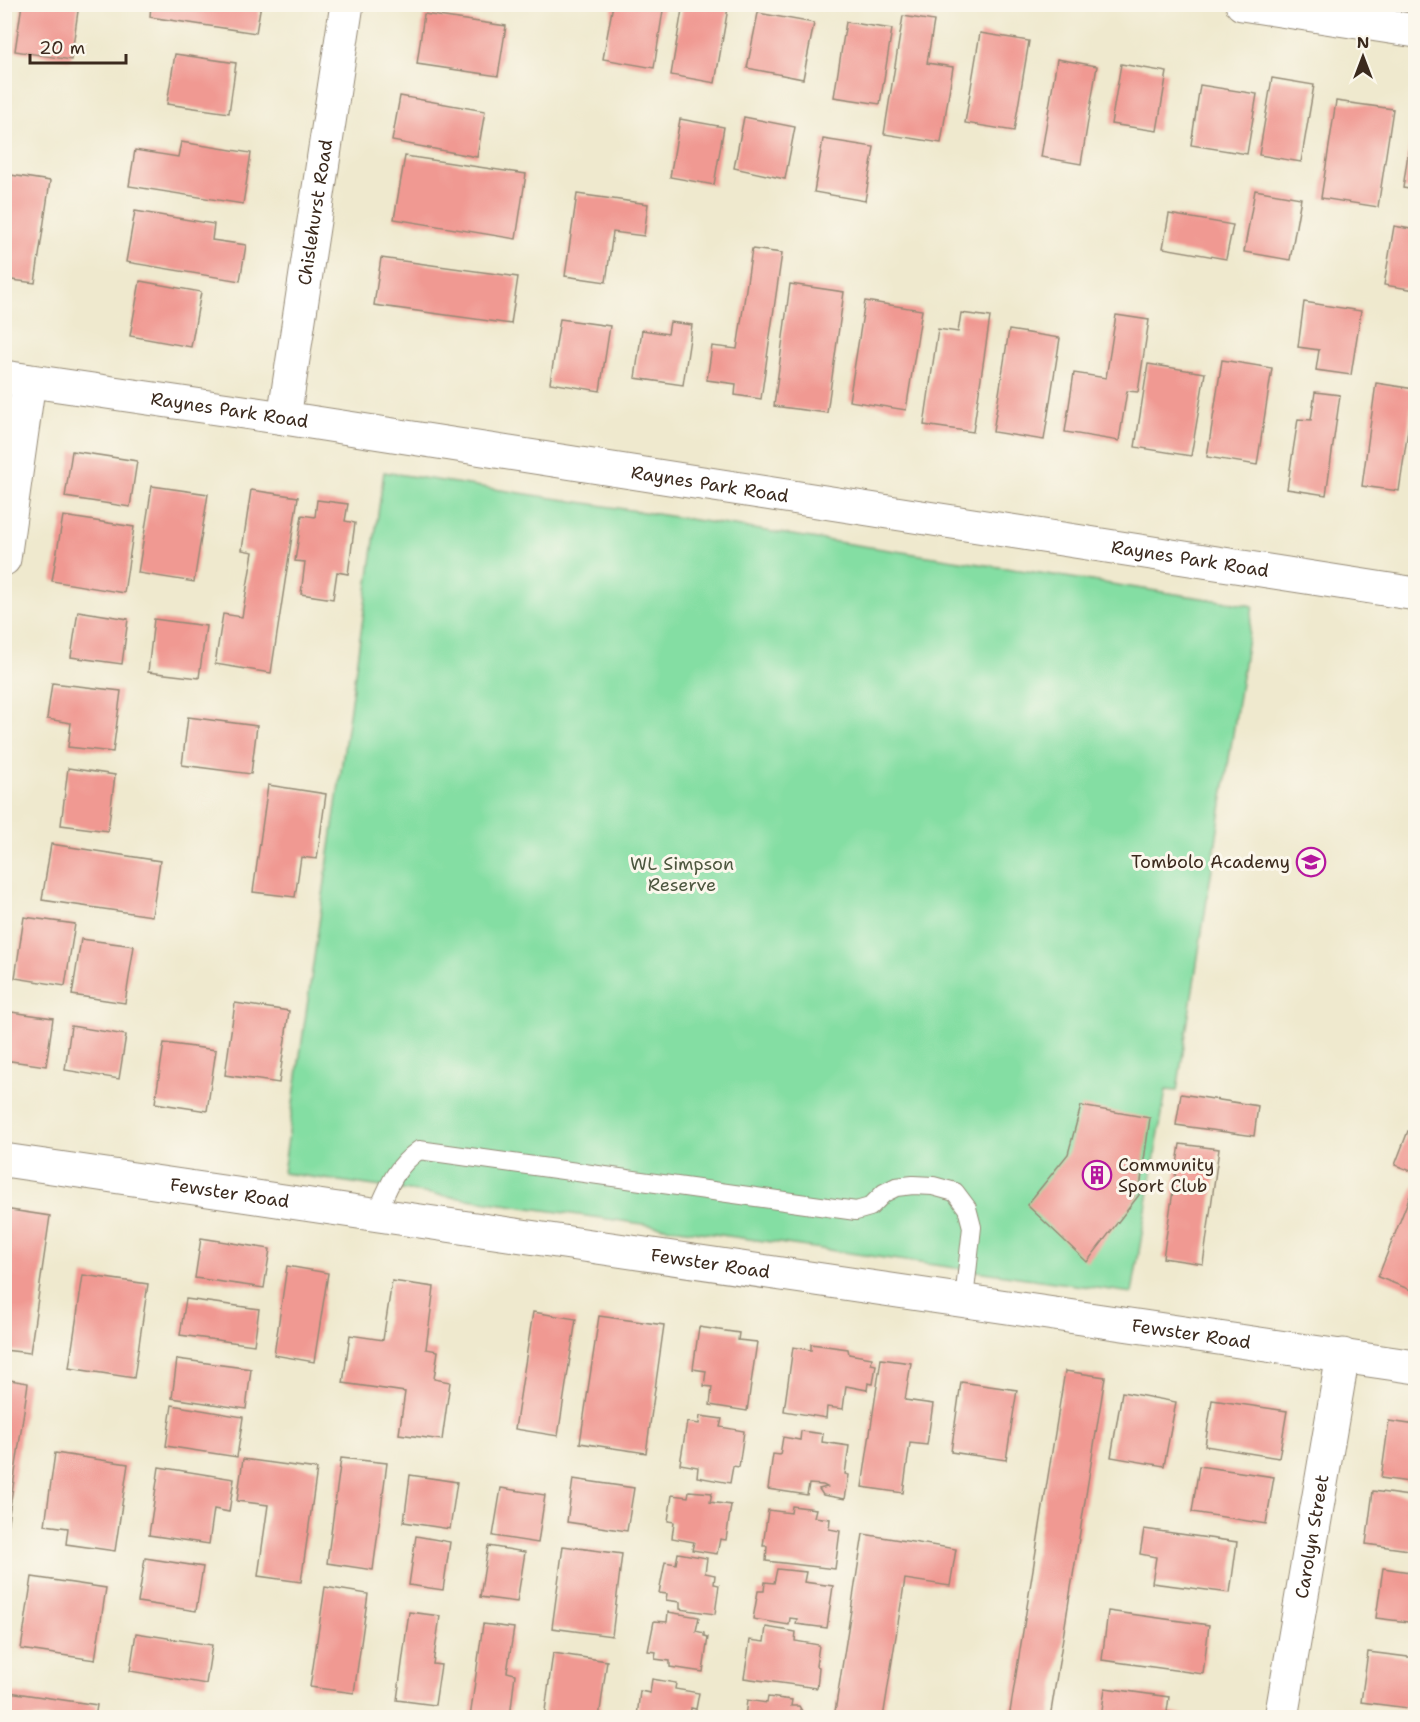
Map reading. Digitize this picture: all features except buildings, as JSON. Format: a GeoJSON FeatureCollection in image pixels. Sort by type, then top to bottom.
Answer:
{"type":"FeatureCollection","features":[{"type":"Feature","properties":{"kind":"street","name":"Chislehurst Road"},"geometry":{"type":"LineString","coordinates":[[284,418],[347,4]]}},
{"type":"Feature","properties":{"kind":"street"},"geometry":{"type":"LineString","coordinates":[[1242,4],[1416,31]]}},
{"type":"Feature","properties":{"kind":"street","name":"Raynes Park Road"},"geometry":{"type":"LineString","coordinates":[[17,379],[284,418],[1416,594]]}},
{"type":"Feature","properties":{"kind":"street"},"geometry":{"type":"LineString","coordinates":[[4,559],[17,379]]}},
{"type":"Feature","properties":{"kind":"street","name":"Fewster Road"},"geometry":{"type":"LineString","coordinates":[[4,1160],[1416,1367]]}},
{"type":"Feature","properties":{"kind":"street","name":"Carolyn Street"},"geometry":{"type":"LineString","coordinates":[[1281,1718],[1343,1355]]}},
{"type":"Feature","properties":{"kind":"lane"},"geometry":{"type":"LineString","coordinates":[[376,1215],[393,1175],[406,1159],[419,1150],[856,1211],[870,1207],[884,1193],[896,1187],[933,1186],[955,1192],[967,1208],[972,1227],[964,1300]]}},
{"type":"Feature","properties":{"kind":"green space","name":"WL Simpson Reserve"},"geometry":{"type":"Polygon","coordinates":[[[384,472],[1253,606],[1177,1091],[1166,1090],[1132,1293],[283,1173],[384,472]]]}},
{"type":"Feature","properties":{"kind":"place","name":"Tombolo Academy"},"geometry":{"type":"Point","coordinates":[1311,862]}},
{"type":"Feature","properties":{"kind":"place","name":"Community Sport Club"},"geometry":{"type":"Point","coordinates":[1097,1175]}}]}
